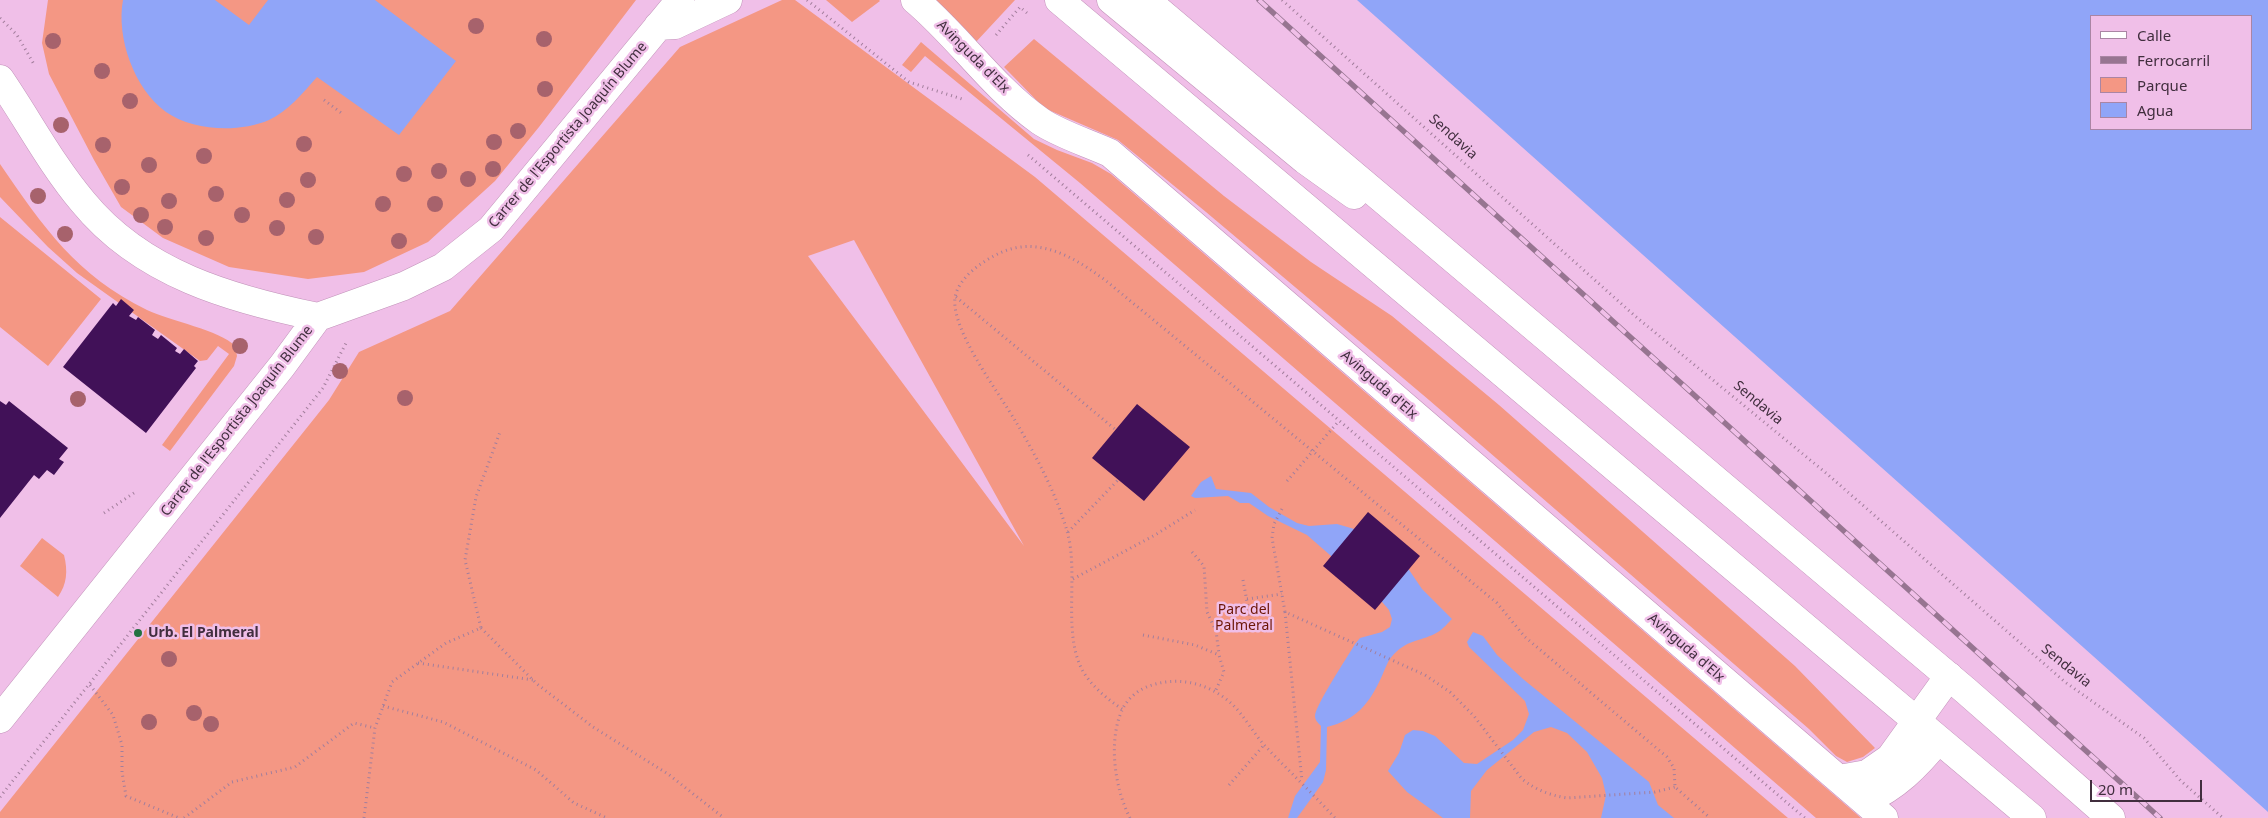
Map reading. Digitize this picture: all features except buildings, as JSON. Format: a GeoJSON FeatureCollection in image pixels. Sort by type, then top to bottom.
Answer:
{"type":"FeatureCollection","features":[{"type":"Feature","properties":{"kind":"main road","name":"Carrer de l'Esportista Joaquín Blume"},"geometry":{"type":"LineString","coordinates":[[0,719],[282,366],[318,316],[404,286],[443,267],[491,230],[680,0]]}},
{"type":"Feature","properties":{"kind":"main road"},"geometry":{"type":"LineString","coordinates":[[658,26],[675,25],[728,0]]}},
{"type":"Feature","properties":{"kind":"main road"},"geometry":{"type":"LineString","coordinates":[[1059,0],[2032,818]]}},
{"type":"Feature","properties":{"kind":"main road"},"geometry":{"type":"LineString","coordinates":[[1111,0],[1305,160],[1356,197],[1441,247]]}},
{"type":"Feature","properties":{"kind":"main road"},"geometry":{"type":"LineString","coordinates":[[1146,0],[1949,676],[2111,818]]}},
{"type":"Feature","properties":{"kind":"main road","name":"Avinguda d'Elx"},"geometry":{"type":"LineString","coordinates":[[922,6],[984,72],[1040,121],[1110,153],[1874,810],[1881,794],[1909,774],[1938,740]]}},
{"type":"Feature","properties":{"kind":"main road"},"geometry":{"type":"LineString","coordinates":[[0,79],[83,203],[108,228],[142,255],[188,280],[225,295],[318,316]]}},
{"type":"Feature","properties":{"kind":"main road"},"geometry":{"type":"LineString","coordinates":[[1839,779],[1867,774],[1890,758],[1949,676]]}},
{"type":"Feature","properties":{"kind":"path"},"geometry":{"type":"LineString","coordinates":[[808,0],[909,82],[960,97],[968,104]]}},
{"type":"Feature","properties":{"kind":"path","name":"Sendavia"},"geometry":{"type":"LineString","coordinates":[[1282,0],[1636,316],[1826,473],[2065,682],[2144,738],[2181,781],[2223,818]]}},
{"type":"Feature","properties":{"kind":"path"},"geometry":{"type":"LineString","coordinates":[[0,18],[17,34],[36,68]]}},
{"type":"Feature","properties":{"kind":"path"},"geometry":{"type":"LineString","coordinates":[[324,100],[344,115]]}},
{"type":"Feature","properties":{"kind":"path"},"geometry":{"type":"LineString","coordinates":[[1021,149],[1338,422],[1805,818]]}},
{"type":"Feature","properties":{"kind":"path"},"geometry":{"type":"LineString","coordinates":[[1122,709],[1104,696],[1085,675],[1077,656],[1073,631],[1073,579],[1068,532],[1046,479],[1021,431],[963,334],[955,315],[955,296],[965,280],[986,259],[1012,248],[1031,246],[1050,248],[1067,255],[1106,280],[1312,453],[1497,604],[1525,637],[1649,739],[1667,756],[1674,768],[1675,787],[1710,818]]}},
{"type":"Feature","properties":{"kind":"path"},"geometry":{"type":"LineString","coordinates":[[955,296],[1116,430]]}},
{"type":"Feature","properties":{"kind":"path"},"geometry":{"type":"LineString","coordinates":[[0,797],[323,388],[348,339]]}},
{"type":"Feature","properties":{"kind":"path"},"geometry":{"type":"LineString","coordinates":[[1287,481],[1338,422]]}},
{"type":"Feature","properties":{"kind":"path"},"geometry":{"type":"LineString","coordinates":[[500,432],[476,497],[466,560],[481,628],[533,680],[594,727],[668,774],[724,818]]}},
{"type":"Feature","properties":{"kind":"path"},"geometry":{"type":"LineString","coordinates":[[1068,532],[1118,480]]}},
{"type":"Feature","properties":{"kind":"path"},"geometry":{"type":"LineString","coordinates":[[104,513],[142,488]]}},
{"type":"Feature","properties":{"kind":"path"},"geometry":{"type":"LineString","coordinates":[[1282,509],[1274,524],[1272,538],[1285,612],[1302,782]]}},
{"type":"Feature","properties":{"kind":"path"},"geometry":{"type":"LineString","coordinates":[[1073,579],[1156,535],[1195,510]]}},
{"type":"Feature","properties":{"kind":"path"},"geometry":{"type":"LineString","coordinates":[[1192,552],[1204,566],[1207,612],[1216,631],[1219,655],[1224,672],[1215,692]]}},
{"type":"Feature","properties":{"kind":"path"},"geometry":{"type":"LineString","coordinates":[[1243,580],[1251,623]]}},
{"type":"Feature","properties":{"kind":"path"},"geometry":{"type":"LineString","coordinates":[[1247,600],[1282,594]]}},
{"type":"Feature","properties":{"kind":"path"},"geometry":{"type":"LineString","coordinates":[[1285,612],[1425,675],[1450,692],[1474,716],[1522,779],[1540,791],[1567,798],[1655,792],[1675,787]]}},
{"type":"Feature","properties":{"kind":"path"},"geometry":{"type":"LineString","coordinates":[[364,818],[375,728],[392,682],[417,662],[446,643],[481,628]]}},
{"type":"Feature","properties":{"kind":"path"},"geometry":{"type":"LineString","coordinates":[[1143,635],[1195,645],[1219,655]]}},
{"type":"Feature","properties":{"kind":"path"},"geometry":{"type":"LineString","coordinates":[[417,662],[533,680]]}},
{"type":"Feature","properties":{"kind":"path"},"geometry":{"type":"LineString","coordinates":[[1130,818],[1123,806],[1112,748],[1115,729],[1122,709],[1132,696],[1147,686],[1164,681],[1182,680],[1199,684],[1215,692],[1233,705],[1264,745],[1335,818]]}},
{"type":"Feature","properties":{"kind":"path"},"geometry":{"type":"LineString","coordinates":[[90,685],[113,715],[122,745],[122,772],[126,796],[179,818]]}},
{"type":"Feature","properties":{"kind":"path"},"geometry":{"type":"LineString","coordinates":[[383,706],[443,722],[536,770],[574,803],[607,818]]}},
{"type":"Feature","properties":{"kind":"path"},"geometry":{"type":"LineString","coordinates":[[184,818],[232,782],[295,767],[354,723],[375,728]]}},
{"type":"Feature","properties":{"kind":"path"},"geometry":{"type":"LineString","coordinates":[[1229,784],[1264,745]]}},
{"type":"Feature","properties":{"kind":"green space"},"geometry":{"type":"Polygon","coordinates":[[[48,0],[636,0],[539,127],[495,181],[428,242],[364,272],[308,279],[229,267],[163,238],[121,207],[49,74],[42,43],[48,0]]]}},
{"type":"Feature","properties":{"kind":"green space","name":"Parc del Palmeral"},"geometry":{"type":"Polygon","coordinates":[[[782,0],[795,0],[1035,177],[1788,818],[0,818],[0,812],[329,400],[359,352],[450,311],[680,47],[782,0]],[[854,240],[808,256],[1024,546],[854,240]]]}},
{"type":"Feature","properties":{"kind":"green space"},"geometry":{"type":"Polygon","coordinates":[[[826,0],[879,0],[880,1],[852,22],[826,0]]]}},
{"type":"Feature","properties":{"kind":"green space"},"geometry":{"type":"Polygon","coordinates":[[[930,0],[1015,0],[975,43],[930,0]]]}},
{"type":"Feature","properties":{"kind":"green space"},"geometry":{"type":"Polygon","coordinates":[[[1034,39],[1224,196],[1311,262],[1392,316],[1499,405],[1795,666],[1875,748],[1863,757],[1847,762],[1836,756],[1809,729],[1429,400],[1118,140],[1044,108],[1004,67],[1034,39]]]}},
{"type":"Feature","properties":{"kind":"green space"},"geometry":{"type":"Polygon","coordinates":[[[921,42],[1034,139],[1092,163],[1111,174],[1861,818],[1816,818],[1080,183],[925,56],[911,72],[902,65],[921,42]]]}},
{"type":"Feature","properties":{"kind":"green space"},"geometry":{"type":"Polygon","coordinates":[[[0,164],[63,248],[100,281],[147,310],[207,330],[228,340],[235,346],[237,356],[234,366],[170,451],[162,445],[229,354],[218,346],[207,360],[200,361],[77,273],[48,247],[0,197],[0,164]]]}},
{"type":"Feature","properties":{"kind":"green space"},"geometry":{"type":"Polygon","coordinates":[[[0,217],[101,299],[48,366],[0,327],[0,217]]]}},
{"type":"Feature","properties":{"kind":"green space"},"geometry":{"type":"Polygon","coordinates":[[[42,538],[64,555],[66,577],[58,597],[20,566],[42,538]]]}},
{"type":"Feature","properties":{"kind":"water"},"geometry":{"type":"Polygon","coordinates":[[[123,0],[215,0],[249,25],[268,0],[375,0],[456,61],[399,135],[317,77],[289,107],[269,120],[244,127],[216,128],[203,126],[189,123],[166,112],[145,90],[136,76],[125,46],[122,30],[123,0]]]}},
{"type":"Feature","properties":{"kind":"water"},"geometry":{"type":"Polygon","coordinates":[[[1357,0],[2268,0],[2268,812],[1357,0]]]}},
{"type":"Feature","properties":{"kind":"water"},"geometry":{"type":"Polygon","coordinates":[[[1211,476],[1216,489],[1251,493],[1269,507],[1297,523],[1309,526],[1337,524],[1368,533],[1401,558],[1422,589],[1452,619],[1438,632],[1405,645],[1394,654],[1372,696],[1360,710],[1346,720],[1327,727],[1326,770],[1323,782],[1297,818],[1288,818],[1295,796],[1320,762],[1321,726],[1315,716],[1320,702],[1360,638],[1382,632],[1390,627],[1392,619],[1389,610],[1377,596],[1307,535],[1268,516],[1249,503],[1240,503],[1228,496],[1195,498],[1191,496],[1201,482],[1211,476]]]}},
{"type":"Feature","properties":{"kind":"water"},"geometry":{"type":"Polygon","coordinates":[[[1473,632],[1483,636],[1497,655],[1523,679],[1649,782],[1658,805],[1674,818],[1601,818],[1606,795],[1602,778],[1587,752],[1567,733],[1551,727],[1534,732],[1487,770],[1471,791],[1470,818],[1443,818],[1407,792],[1388,771],[1399,753],[1405,735],[1413,730],[1423,731],[1435,736],[1464,763],[1477,764],[1513,740],[1523,730],[1529,714],[1525,701],[1469,647],[1467,642],[1473,632]]]}},
{"type":"Feature","properties":{"kind":"railway"},"geometry":{"type":"LineString","coordinates":[[1259,0],[2160,818]]}},
{"type":"Feature","properties":{"kind":"place","name":"Urb. El Palmeral"},"geometry":{"type":"Point","coordinates":[138,633]}}]}
